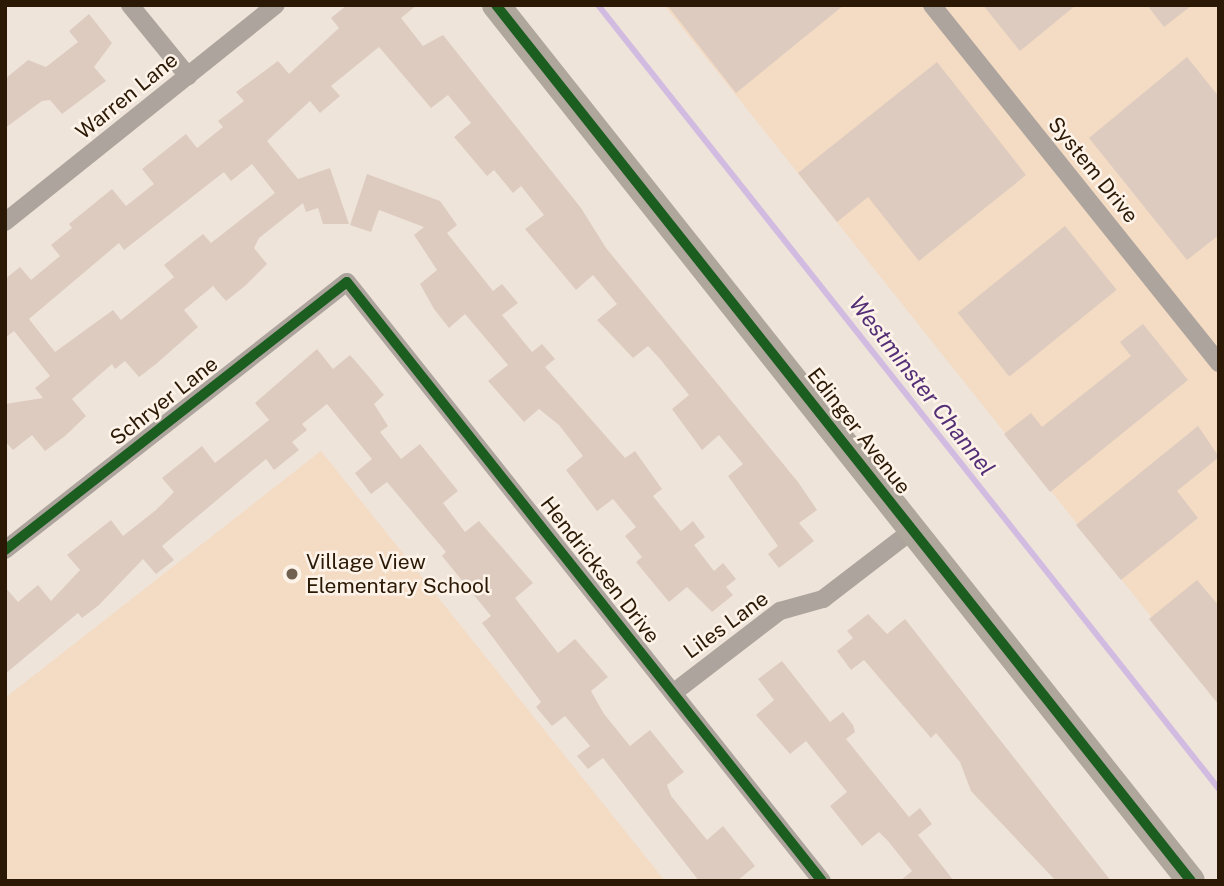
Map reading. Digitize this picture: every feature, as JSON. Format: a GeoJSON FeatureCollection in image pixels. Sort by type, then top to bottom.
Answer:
{"type":"FeatureCollection","features":[{"type":"Feature","properties":{"kind":"main road","name":"Edinger Avenue"},"geometry":{"type":"LineString","coordinates":[[496,5],[1191,881]]}},
{"type":"Feature","properties":{"kind":"street"},"geometry":{"type":"LineString","coordinates":[[130,5],[188,76]]}},
{"type":"Feature","properties":{"kind":"street","name":"Warren Lane"},"geometry":{"type":"LineString","coordinates":[[5,222],[276,5]]}},
{"type":"Feature","properties":{"kind":"street","name":"System Drive"},"geometry":{"type":"LineString","coordinates":[[932,5],[1219,363]]}},
{"type":"Feature","properties":{"kind":"street","name":"Schryer Lane"},"geometry":{"type":"LineString","coordinates":[[5,550],[347,282]]}},
{"type":"Feature","properties":{"kind":"street","name":"Hendricksen Drive"},"geometry":{"type":"LineString","coordinates":[[347,282],[822,881]]}},
{"type":"Feature","properties":{"kind":"street","name":"Liles Lane"},"geometry":{"type":"LineString","coordinates":[[673,693],[780,611],[822,599],[912,530]]}},
{"type":"Feature","properties":{"kind":"shaded area"},"geometry":{"type":"Polygon","coordinates":[[[664,5],[1219,5],[1219,702],[664,5]]]}},
{"type":"Feature","properties":{"kind":"shaded area","name":"Village View Elementary School"},"geometry":{"type":"Polygon","coordinates":[[[321,451],[665,881],[5,881],[5,698],[321,451]]]}},
{"type":"Feature","properties":{"kind":"building"},"geometry":{"type":"Polygon","coordinates":[[[347,5],[417,5],[401,18],[423,46],[443,35],[581,208],[606,248],[798,482],[817,510],[799,523],[814,541],[779,568],[768,554],[778,546],[728,476],[743,464],[719,435],[702,450],[672,409],[689,395],[660,359],[648,346],[633,358],[597,320],[617,304],[593,275],[576,290],[525,229],[544,215],[521,186],[513,193],[494,170],[487,176],[454,137],[471,123],[448,95],[431,108],[379,47],[331,86],[340,96],[320,113],[310,101],[267,141],[298,179],[330,168],[349,224],[323,224],[318,208],[306,212],[303,203],[259,238],[254,248],[267,264],[245,286],[226,301],[213,286],[184,310],[198,327],[156,364],[139,377],[125,361],[115,369],[112,364],[72,399],[86,416],[65,436],[45,451],[32,435],[13,450],[5,441],[5,404],[43,398],[35,388],[50,376],[14,331],[5,338],[5,279],[20,267],[31,280],[60,256],[51,245],[72,228],[69,224],[112,189],[126,206],[154,184],[142,169],[186,134],[197,148],[223,127],[218,121],[244,101],[236,92],[278,61],[289,74],[339,28],[331,18],[347,5]],[[252,164],[231,181],[224,172],[124,250],[119,243],[29,319],[55,352],[113,310],[121,320],[174,277],[164,265],[203,234],[211,243],[275,193],[252,164]]]}},
{"type":"Feature","properties":{"kind":"building"},"geometry":{"type":"Polygon","coordinates":[[[667,5],[844,5],[736,93],[667,5]]]}},
{"type":"Feature","properties":{"kind":"building"},"geometry":{"type":"Polygon","coordinates":[[[983,5],[1076,5],[1020,51],[983,5]]]}},
{"type":"Feature","properties":{"kind":"building"},"geometry":{"type":"Polygon","coordinates":[[[1147,5],[1192,5],[1164,27],[1147,5]]]}},
{"type":"Feature","properties":{"kind":"building"},"geometry":{"type":"Polygon","coordinates":[[[89,14],[112,43],[94,67],[106,81],[62,114],[50,100],[42,101],[5,128],[5,79],[28,60],[46,67],[78,42],[69,31],[89,14]]]}},
{"type":"Feature","properties":{"kind":"building"},"geometry":{"type":"Polygon","coordinates":[[[1187,57],[1219,97],[1219,235],[1187,260],[1089,138],[1187,57]]]}},
{"type":"Feature","properties":{"kind":"building"},"geometry":{"type":"Polygon","coordinates":[[[937,62],[1026,175],[919,261],[868,197],[837,222],[798,173],[937,62]]]}},
{"type":"Feature","properties":{"kind":"building"},"geometry":{"type":"Polygon","coordinates":[[[367,174],[440,201],[457,225],[447,233],[493,291],[502,284],[518,303],[502,315],[532,352],[542,344],[555,359],[545,367],[625,458],[635,451],[662,489],[653,496],[681,531],[693,521],[705,537],[694,545],[714,571],[723,563],[736,579],[726,587],[733,595],[712,612],[687,587],[669,602],[636,562],[642,557],[625,536],[636,527],[613,499],[597,511],[566,470],[583,456],[559,425],[539,409],[524,422],[488,381],[508,365],[465,314],[449,328],[434,309],[420,284],[437,270],[414,235],[424,227],[379,210],[371,232],[350,225],[367,174]]]}},
{"type":"Feature","properties":{"kind":"building"},"geometry":{"type":"Polygon","coordinates":[[[1065,226],[1117,290],[1009,377],[958,313],[1065,226]]]}},
{"type":"Feature","properties":{"kind":"building"},"geometry":{"type":"Polygon","coordinates":[[[1143,324],[1188,380],[1050,492],[1004,434],[1031,413],[1042,427],[1131,356],[1120,342],[1143,324]]]}},
{"type":"Feature","properties":{"kind":"building"},"geometry":{"type":"Polygon","coordinates":[[[317,349],[333,369],[350,355],[384,395],[374,404],[388,426],[380,432],[401,459],[420,444],[458,491],[443,503],[465,532],[479,521],[533,583],[515,598],[558,653],[575,639],[608,677],[591,691],[604,714],[630,746],[650,730],[684,772],[667,785],[671,796],[707,840],[723,826],[755,866],[737,881],[699,881],[603,758],[588,769],[577,756],[590,746],[565,716],[552,726],[536,707],[541,702],[482,623],[491,616],[442,556],[446,552],[387,482],[371,494],[355,473],[372,459],[327,404],[302,424],[307,430],[292,442],[299,450],[274,470],[266,459],[162,546],[174,560],[156,574],[143,559],[99,605],[82,618],[78,613],[5,674],[5,587],[18,602],[38,585],[51,601],[80,570],[67,555],[111,520],[123,536],[156,510],[174,492],[162,478],[202,446],[215,463],[269,420],[255,403],[317,349]]]}},
{"type":"Feature","properties":{"kind":"building"},"geometry":{"type":"Polygon","coordinates":[[[1198,426],[1219,457],[1177,491],[1198,518],[1121,580],[1076,525],[1198,426]]]}},
{"type":"Feature","properties":{"kind":"building"},"geometry":{"type":"Polygon","coordinates":[[[1197,580],[1219,606],[1219,705],[1149,619],[1197,580]]]}},
{"type":"Feature","properties":{"kind":"building"},"geometry":{"type":"Polygon","coordinates":[[[868,614],[887,634],[905,619],[1111,881],[1056,881],[971,791],[960,762],[936,733],[931,738],[864,660],[851,670],[837,651],[853,638],[847,631],[868,614]]]}},
{"type":"Feature","properties":{"kind":"building"},"geometry":{"type":"Polygon","coordinates":[[[782,661],[830,722],[843,712],[855,732],[846,739],[909,817],[920,808],[932,824],[918,835],[954,881],[900,881],[912,871],[888,841],[879,832],[862,846],[830,806],[847,792],[806,741],[790,754],[756,715],[774,700],[758,679],[782,661]]]}},
{"type":"Feature","properties":{"kind":"waterway","name":"Westminster Channel"},"geometry":{"type":"LineString","coordinates":[[598,5],[1219,789]]}},
{"type":"Feature","properties":{"kind":"cycle path"},"geometry":{"type":"LineString","coordinates":[[496,5],[1191,881]]}},
{"type":"Feature","properties":{"kind":"cycle path"},"geometry":{"type":"LineString","coordinates":[[5,550],[347,282],[822,881]]}},
{"type":"Feature","properties":{"kind":"place","name":"Village View Elementary School"},"geometry":{"type":"Point","coordinates":[292,574]}}]}
